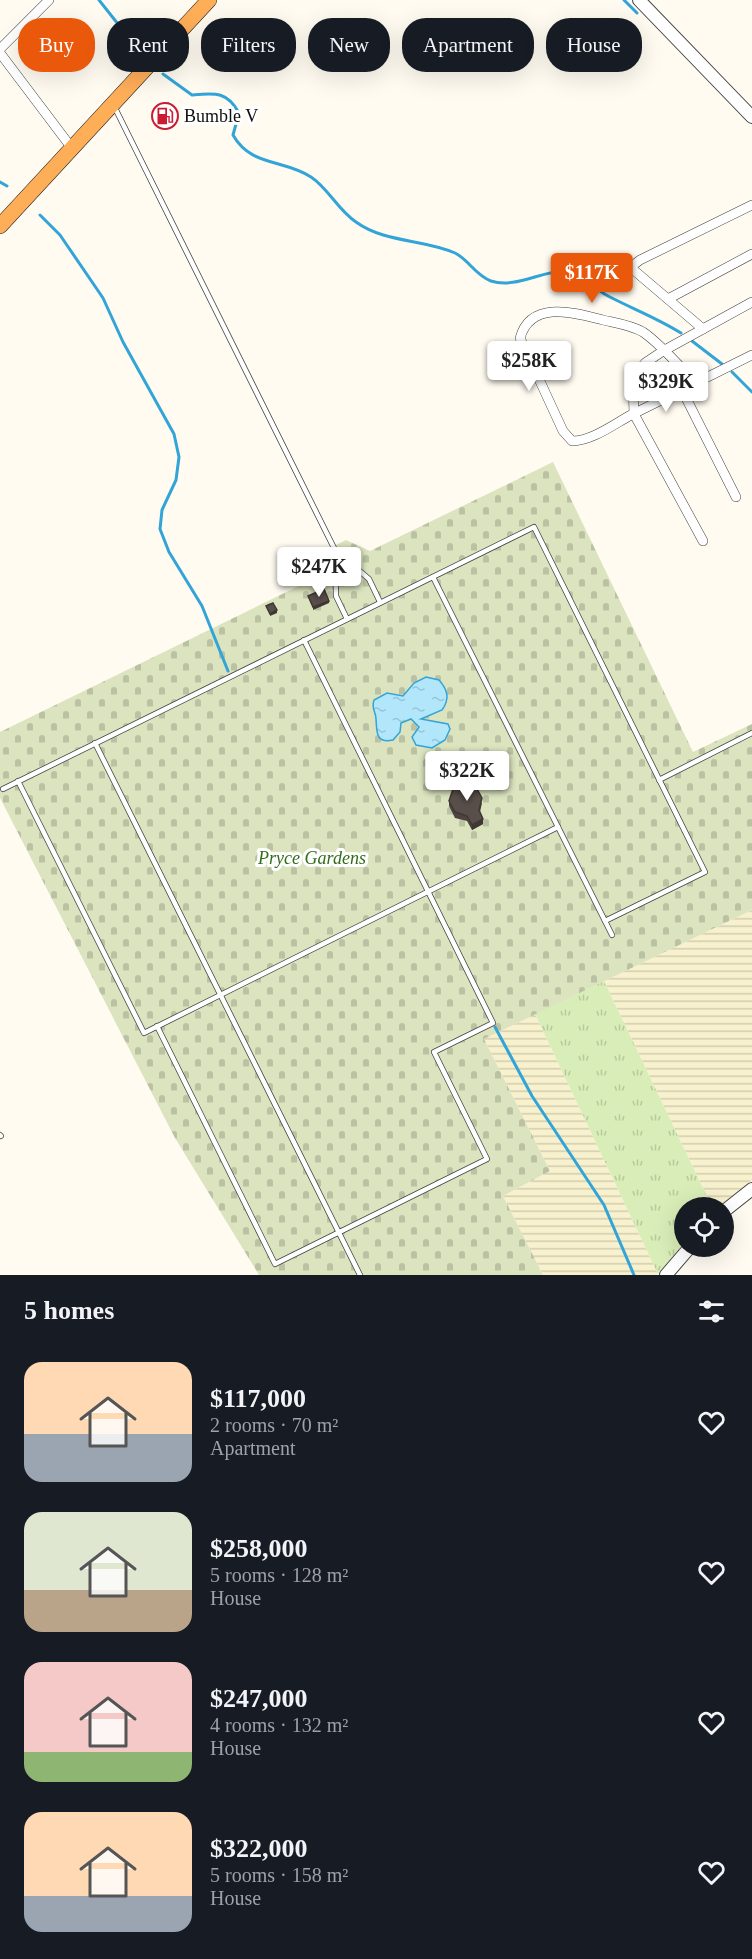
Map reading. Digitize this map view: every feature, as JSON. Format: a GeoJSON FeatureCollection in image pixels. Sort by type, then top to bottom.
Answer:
{"type":"FeatureCollection","features":[{"type":"Feature","properties":{"kind":"highway"},"geometry":{"type":"LineString","coordinates":[[0,225],[209,0]]}},
{"type":"Feature","properties":{"kind":"street"},"geometry":{"type":"LineString","coordinates":[[49,0],[0,51],[71,147]]}},
{"type":"Feature","properties":{"kind":"street"},"geometry":{"type":"LineString","coordinates":[[639,0],[752,117]]}},
{"type":"Feature","properties":{"kind":"street"},"geometry":{"type":"LineString","coordinates":[[611,282],[629,266],[752,205]]}},
{"type":"Feature","properties":{"kind":"street"},"geometry":{"type":"LineString","coordinates":[[668,299],[752,254]]}},
{"type":"Feature","properties":{"kind":"street"},"geometry":{"type":"LineString","coordinates":[[629,266],[703,329]]}},
{"type":"Feature","properties":{"kind":"street"},"geometry":{"type":"LineString","coordinates":[[703,541],[634,414],[632,394],[637,373],[663,351],[752,302]]}},
{"type":"Feature","properties":{"kind":"street"},"geometry":{"type":"LineString","coordinates":[[697,383],[634,328],[576,313],[547,312],[535,317],[521,331],[521,346],[563,431],[572,441],[585,439],[634,414],[697,383],[752,355]]}},
{"type":"Feature","properties":{"kind":"street"},"geometry":{"type":"LineString","coordinates":[[682,390],[736,497]]}},
{"type":"Feature","properties":{"kind":"street"},"geometry":{"type":"LineString","coordinates":[[734,1203],[752,1189]]}},
{"type":"Feature","properties":{"kind":"street"},"geometry":{"type":"LineString","coordinates":[[666,1275],[682,1257]]}},
{"type":"Feature","properties":{"kind":"lane"},"geometry":{"type":"LineString","coordinates":[[113,103],[335,550],[369,579],[380,602]]}},
{"type":"Feature","properties":{"kind":"lane"},"geometry":{"type":"LineString","coordinates":[[3,789],[534,527],[705,872],[605,921]]}},
{"type":"Feature","properties":{"kind":"lane"},"geometry":{"type":"LineString","coordinates":[[335,550],[336,596],[347,619]]}},
{"type":"Feature","properties":{"kind":"lane"},"geometry":{"type":"LineString","coordinates":[[432,577],[612,934]]}},
{"type":"Feature","properties":{"kind":"lane"},"geometry":{"type":"LineString","coordinates":[[157,1026],[275,1264],[487,1159],[434,1052],[493,1023],[304,640]]}},
{"type":"Feature","properties":{"kind":"lane"},"geometry":{"type":"LineString","coordinates":[[659,780],[752,733]]}},
{"type":"Feature","properties":{"kind":"lane"},"geometry":{"type":"LineString","coordinates":[[95,743],[360,1275]]}},
{"type":"Feature","properties":{"kind":"lane"},"geometry":{"type":"LineString","coordinates":[[18,781],[144,1033],[558,827]]}},
{"type":"Feature","properties":{"kind":"shaded area"},"geometry":{"type":"Polygon","coordinates":[[[752,910],[752,1180],[731,1197],[707,1197],[604,981],[752,910]]]}},
{"type":"Feature","properties":{"kind":"shaded area"},"geometry":{"type":"Polygon","coordinates":[[[535,1014],[657,1275],[543,1275],[503,1196],[550,1171],[484,1039],[535,1014]]]}},
{"type":"Feature","properties":{"kind":"green space","name":"Pryce Gardens"},"geometry":{"type":"Polygon","coordinates":[[[553,462],[693,752],[752,724],[752,910],[484,1039],[550,1171],[503,1196],[543,1275],[259,1275],[175,1138],[0,798],[0,732],[311,580],[320,553],[346,540],[370,551],[553,462]]]}},
{"type":"Feature","properties":{"kind":"green space"},"geometry":{"type":"Polygon","coordinates":[[[604,981],[707,1197],[674,1197],[674,1256],[658,1274],[535,1014],[604,981]]]}},
{"type":"Feature","properties":{"kind":"water"},"geometry":{"type":"Polygon","coordinates":[[[426,677],[439,680],[446,691],[447,698],[442,710],[421,719],[448,724],[450,729],[445,740],[432,748],[416,745],[412,737],[419,727],[411,719],[401,723],[400,732],[393,740],[387,741],[380,738],[373,708],[374,700],[387,693],[403,696],[414,683],[426,677]]]}},
{"type":"Feature","properties":{"kind":"building","name":"Bumble V"},"geometry":{"type":"Polygon","coordinates":[[[168,103],[175,110],[161,124],[154,117],[168,103]]]}},
{"type":"Feature","properties":{"kind":"building"},"geometry":{"type":"Polygon","coordinates":[[[324,589],[329,601],[313,607],[308,596],[324,589]]]}},
{"type":"Feature","properties":{"kind":"building"},"geometry":{"type":"Polygon","coordinates":[[[273,603],[277,610],[270,614],[266,606],[273,603]]]}},
{"type":"Feature","properties":{"kind":"building"},"geometry":{"type":"Polygon","coordinates":[[[464,783],[476,787],[482,798],[479,810],[483,819],[472,825],[467,816],[455,812],[449,801],[453,789],[464,783]]]}},
{"type":"Feature","properties":{"kind":"waterway"},"geometry":{"type":"LineString","coordinates":[[99,0],[113,18]]}},
{"type":"Feature","properties":{"kind":"waterway"},"geometry":{"type":"LineString","coordinates":[[624,0],[637,13]]}},
{"type":"Feature","properties":{"kind":"waterway"},"geometry":{"type":"LineString","coordinates":[[163,74],[192,95],[214,94],[225,97],[239,113],[233,135],[240,145],[258,158],[290,167],[311,177],[350,217],[367,229],[455,253],[485,278],[500,283],[510,283],[558,271],[575,272],[586,277],[608,296],[681,333]]}},
{"type":"Feature","properties":{"kind":"waterway"},"geometry":{"type":"LineString","coordinates":[[0,182],[7,186]]}},
{"type":"Feature","properties":{"kind":"waterway"},"geometry":{"type":"LineString","coordinates":[[40,215],[60,235],[103,298],[123,342],[174,434],[179,457],[176,480],[162,510],[160,529],[169,552],[202,606],[228,671]]}},
{"type":"Feature","properties":{"kind":"waterway"},"geometry":{"type":"LineString","coordinates":[[692,341],[722,364]]}},
{"type":"Feature","properties":{"kind":"waterway"},"geometry":{"type":"LineString","coordinates":[[732,372],[752,392]]}},
{"type":"Feature","properties":{"kind":"waterway"},"geometry":{"type":"LineString","coordinates":[[495,1027],[532,1096],[604,1205],[634,1275]]}},
{"type":"Feature","properties":{"kind":"place","name":"Bumble V"},"geometry":{"type":"Point","coordinates":[165,116]}}]}
